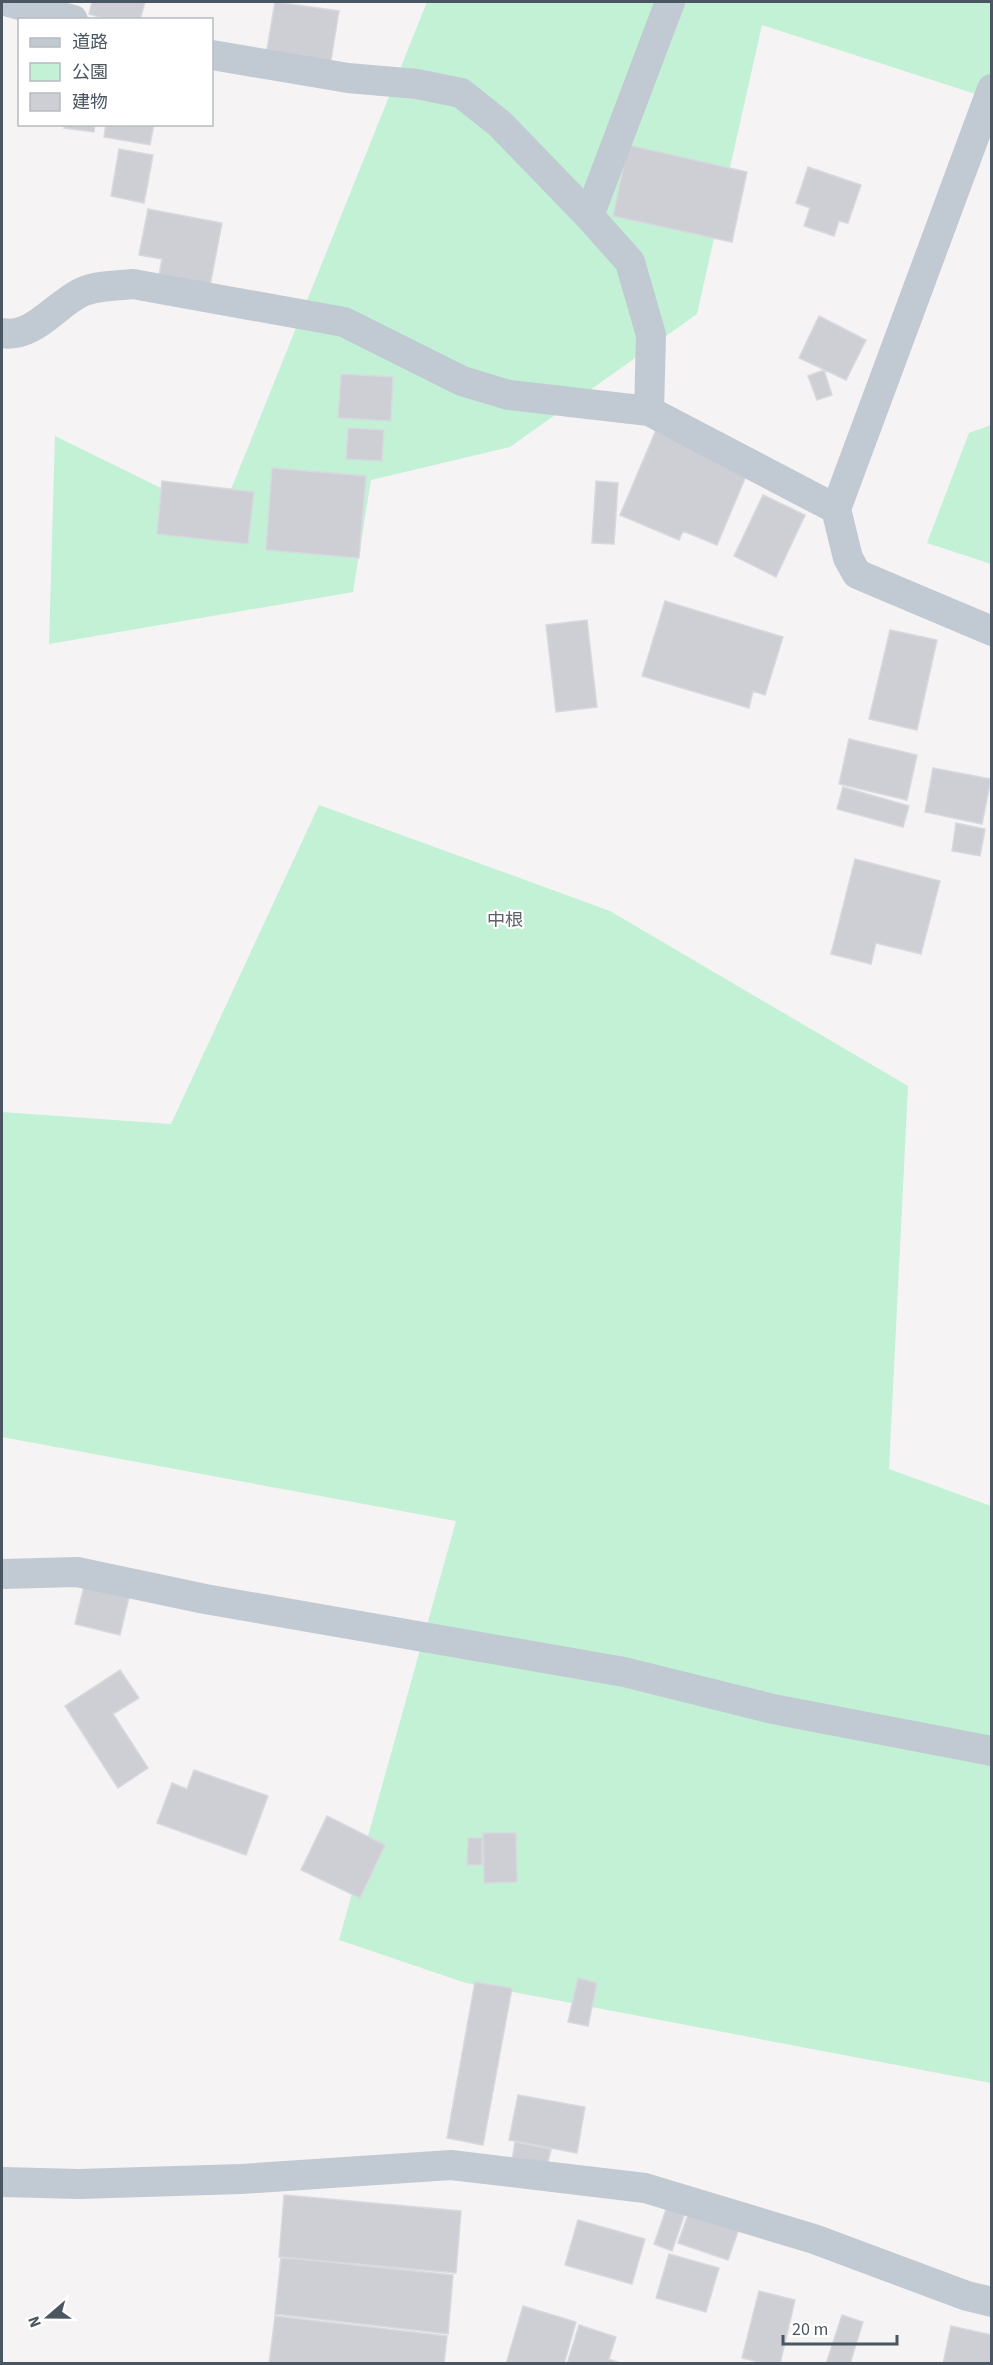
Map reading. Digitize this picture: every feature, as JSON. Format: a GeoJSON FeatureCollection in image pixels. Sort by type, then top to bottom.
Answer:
{"type":"FeatureCollection","features":[{"type":"Feature","properties":{"kind":"street"},"geometry":{"type":"LineString","coordinates":[[9,2],[66,18]]}},
{"type":"Feature","properties":{"kind":"street"},"geometry":{"type":"LineString","coordinates":[[589,216],[670,2]]}},
{"type":"Feature","properties":{"kind":"street"},"geometry":{"type":"LineString","coordinates":[[213,55],[348,78],[417,84],[461,93],[500,124],[630,262],[651,335],[650,411]]}},
{"type":"Feature","properties":{"kind":"street"},"geometry":{"type":"LineString","coordinates":[[992,89],[836,509],[848,558],[858,574],[992,631]]}},
{"type":"Feature","properties":{"kind":"street"},"geometry":{"type":"LineString","coordinates":[[2,333],[10,335],[38,323],[82,292],[100,287],[133,284],[345,322],[462,381],[509,395],[650,411],[836,509]]}},
{"type":"Feature","properties":{"kind":"street"},"geometry":{"type":"LineString","coordinates":[[2,1574],[77,1572],[205,1599],[624,1672],[773,1709],[992,1751]]}},
{"type":"Feature","properties":{"kind":"street"},"geometry":{"type":"LineString","coordinates":[[2,2182],[79,2184],[241,2179],[451,2166],[645,2188],[814,2239],[967,2296],[992,2302]]}},
{"type":"Feature","properties":{"kind":"green space"},"geometry":{"type":"Polygon","coordinates":[[[427,2],[991,2],[991,99],[762,25],[697,314],[510,447],[371,480],[353,592],[49,644],[55,436],[220,517],[427,2]]]}},
{"type":"Feature","properties":{"kind":"green space"},"geometry":{"type":"Polygon","coordinates":[[[992,425],[991,564],[927,543],[969,433],[992,425]]]}},
{"type":"Feature","properties":{"kind":"green space"},"geometry":{"type":"Polygon","coordinates":[[[319,805],[610,911],[908,1086],[889,1469],[991,1506],[991,2083],[466,1983],[339,1940],[456,1521],[2,1437],[2,1112],[171,1124],[319,805]]]}},
{"type":"Feature","properties":{"kind":"building"},"geometry":{"type":"Polygon","coordinates":[[[92,2],[145,2],[141,18],[102,18],[89,14],[92,2]]]}},
{"type":"Feature","properties":{"kind":"building"},"geometry":{"type":"Polygon","coordinates":[[[275,2],[339,11],[330,66],[266,55],[275,2]]]}},
{"type":"Feature","properties":{"kind":"building"},"geometry":{"type":"Polygon","coordinates":[[[64,126],[95,126],[94,132],[64,128],[64,126]]]}},
{"type":"Feature","properties":{"kind":"building"},"geometry":{"type":"Polygon","coordinates":[[[106,126],[154,126],[150,145],[104,137],[106,126]]]}},
{"type":"Feature","properties":{"kind":"building"},"geometry":{"type":"Polygon","coordinates":[[[628,145],[747,172],[732,242],[613,216],[628,145]]]}},
{"type":"Feature","properties":{"kind":"building"},"geometry":{"type":"Polygon","coordinates":[[[119,149],[153,155],[144,203],[111,196],[119,149]]]}},
{"type":"Feature","properties":{"kind":"building"},"geometry":{"type":"Polygon","coordinates":[[[808,167],[861,185],[848,223],[839,221],[834,236],[804,226],[810,208],[796,203],[808,167]]]}},
{"type":"Feature","properties":{"kind":"building"},"geometry":{"type":"Polygon","coordinates":[[[148,209],[222,223],[209,291],[158,281],[162,259],[139,255],[148,209]]]}},
{"type":"Feature","properties":{"kind":"building"},"geometry":{"type":"Polygon","coordinates":[[[819,316],[866,340],[846,380],[799,358],[819,316]]]}},
{"type":"Feature","properties":{"kind":"building"},"geometry":{"type":"Polygon","coordinates":[[[824,370],[832,395],[817,400],[808,376],[824,370]]]}},
{"type":"Feature","properties":{"kind":"building"},"geometry":{"type":"Polygon","coordinates":[[[341,374],[393,377],[391,421],[338,418],[341,374]]]}},
{"type":"Feature","properties":{"kind":"building"},"geometry":{"type":"Polygon","coordinates":[[[348,428],[384,430],[382,461],[346,459],[348,428]]]}},
{"type":"Feature","properties":{"kind":"building"},"geometry":{"type":"Polygon","coordinates":[[[656,430],[749,469],[717,545],[683,531],[679,540],[620,515],[656,430]]]}},
{"type":"Feature","properties":{"kind":"building"},"geometry":{"type":"Polygon","coordinates":[[[272,468],[366,476],[359,558],[266,550],[272,468]]]}},
{"type":"Feature","properties":{"kind":"building"},"geometry":{"type":"Polygon","coordinates":[[[162,481],[254,492],[248,544],[157,534],[162,481]]]}},
{"type":"Feature","properties":{"kind":"building"},"geometry":{"type":"Polygon","coordinates":[[[596,481],[618,483],[614,544],[592,543],[596,481]]]}},
{"type":"Feature","properties":{"kind":"building"},"geometry":{"type":"Polygon","coordinates":[[[763,495],[805,515],[776,577],[734,556],[763,495]]]}},
{"type":"Feature","properties":{"kind":"building"},"geometry":{"type":"Polygon","coordinates":[[[665,601],[783,637],[765,695],[753,691],[749,708],[642,676],[665,601]]]}},
{"type":"Feature","properties":{"kind":"building"},"geometry":{"type":"Polygon","coordinates":[[[587,620],[597,707],[556,712],[546,625],[587,620]]]}},
{"type":"Feature","properties":{"kind":"building"},"geometry":{"type":"Polygon","coordinates":[[[890,630],[937,640],[917,730],[869,719],[890,630]]]}},
{"type":"Feature","properties":{"kind":"building"},"geometry":{"type":"Polygon","coordinates":[[[849,739],[917,755],[907,800],[839,784],[849,739]]]}},
{"type":"Feature","properties":{"kind":"building"},"geometry":{"type":"Polygon","coordinates":[[[933,768],[991,779],[982,824],[925,812],[933,768]]]}},
{"type":"Feature","properties":{"kind":"building"},"geometry":{"type":"Polygon","coordinates":[[[843,787],[909,806],[903,827],[837,809],[843,787]]]}},
{"type":"Feature","properties":{"kind":"building"},"geometry":{"type":"Polygon","coordinates":[[[956,823],[985,829],[980,856],[952,851],[956,823]]]}},
{"type":"Feature","properties":{"kind":"building"},"geometry":{"type":"Polygon","coordinates":[[[855,859],[940,881],[921,954],[876,943],[871,964],[831,954],[855,859]]]}},
{"type":"Feature","properties":{"kind":"building"},"geometry":{"type":"Polygon","coordinates":[[[85,1582],[130,1593],[120,1635],[75,1624],[85,1582]]]}},
{"type":"Feature","properties":{"kind":"building"},"geometry":{"type":"Polygon","coordinates":[[[120,1670],[139,1698],[113,1714],[148,1768],[118,1788],[65,1706],[120,1670]]]}},
{"type":"Feature","properties":{"kind":"building"},"geometry":{"type":"Polygon","coordinates":[[[194,1770],[268,1796],[246,1855],[157,1823],[172,1783],[187,1789],[194,1770]]]}},
{"type":"Feature","properties":{"kind":"building"},"geometry":{"type":"Polygon","coordinates":[[[327,1816],[385,1845],[360,1898],[301,1870],[327,1816]]]}},
{"type":"Feature","properties":{"kind":"building"},"geometry":{"type":"Polygon","coordinates":[[[483,1833],[516,1833],[517,1882],[484,1883],[483,1833]]]}},
{"type":"Feature","properties":{"kind":"building"},"geometry":{"type":"Polygon","coordinates":[[[468,1838],[482,1838],[482,1865],[467,1865],[468,1838]]]}},
{"type":"Feature","properties":{"kind":"building"},"geometry":{"type":"Polygon","coordinates":[[[578,1978],[597,1983],[588,2026],[568,2022],[578,1978]]]}},
{"type":"Feature","properties":{"kind":"building"},"geometry":{"type":"Polygon","coordinates":[[[475,1982],[512,1988],[483,2145],[447,2138],[475,1982]]]}},
{"type":"Feature","properties":{"kind":"building"},"geometry":{"type":"Polygon","coordinates":[[[518,2095],[585,2107],[577,2153],[509,2140],[518,2095]]]}},
{"type":"Feature","properties":{"kind":"building"},"geometry":{"type":"Polygon","coordinates":[[[515,2142],[551,2149],[547,2167],[512,2161],[515,2142]]]}},
{"type":"Feature","properties":{"kind":"building"},"geometry":{"type":"Polygon","coordinates":[[[284,2195],[461,2211],[456,2273],[279,2257],[284,2195]]]}},
{"type":"Feature","properties":{"kind":"building"},"geometry":{"type":"Polygon","coordinates":[[[668,2204],[686,2210],[672,2251],[654,2244],[668,2204]]]}},
{"type":"Feature","properties":{"kind":"building"},"geometry":{"type":"Polygon","coordinates":[[[690,2209],[740,2226],[728,2260],[678,2243],[690,2209]]]}},
{"type":"Feature","properties":{"kind":"building"},"geometry":{"type":"Polygon","coordinates":[[[578,2220],[645,2239],[632,2284],[565,2265],[578,2220]]]}},
{"type":"Feature","properties":{"kind":"building"},"geometry":{"type":"Polygon","coordinates":[[[669,2254],[719,2268],[706,2312],[656,2298],[669,2254]]]}},
{"type":"Feature","properties":{"kind":"building"},"geometry":{"type":"Polygon","coordinates":[[[281,2257],[453,2275],[448,2334],[275,2314],[281,2257]]]}},
{"type":"Feature","properties":{"kind":"building"},"geometry":{"type":"Polygon","coordinates":[[[759,2291],[795,2300],[780,2364],[766,2364],[742,2358],[759,2291]]]}},
{"type":"Feature","properties":{"kind":"building"},"geometry":{"type":"Polygon","coordinates":[[[523,2306],[576,2322],[564,2364],[506,2364],[523,2306]]]}},
{"type":"Feature","properties":{"kind":"building"},"geometry":{"type":"Polygon","coordinates":[[[842,2315],[863,2322],[850,2364],[826,2364],[842,2315]]]}},
{"type":"Feature","properties":{"kind":"building"},"geometry":{"type":"Polygon","coordinates":[[[275,2316],[447,2336],[444,2364],[269,2364],[275,2316]]]}},
{"type":"Feature","properties":{"kind":"building"},"geometry":{"type":"Polygon","coordinates":[[[579,2325],[616,2337],[609,2359],[622,2364],[567,2364],[579,2325]]]}},
{"type":"Feature","properties":{"kind":"building"},"geometry":{"type":"Polygon","coordinates":[[[951,2326],[992,2335],[992,2364],[943,2364],[951,2326]]]}},
{"type":"Feature","properties":{"kind":"district","name":"中根"},"geometry":{"type":"Point","coordinates":[505,920]}}]}
